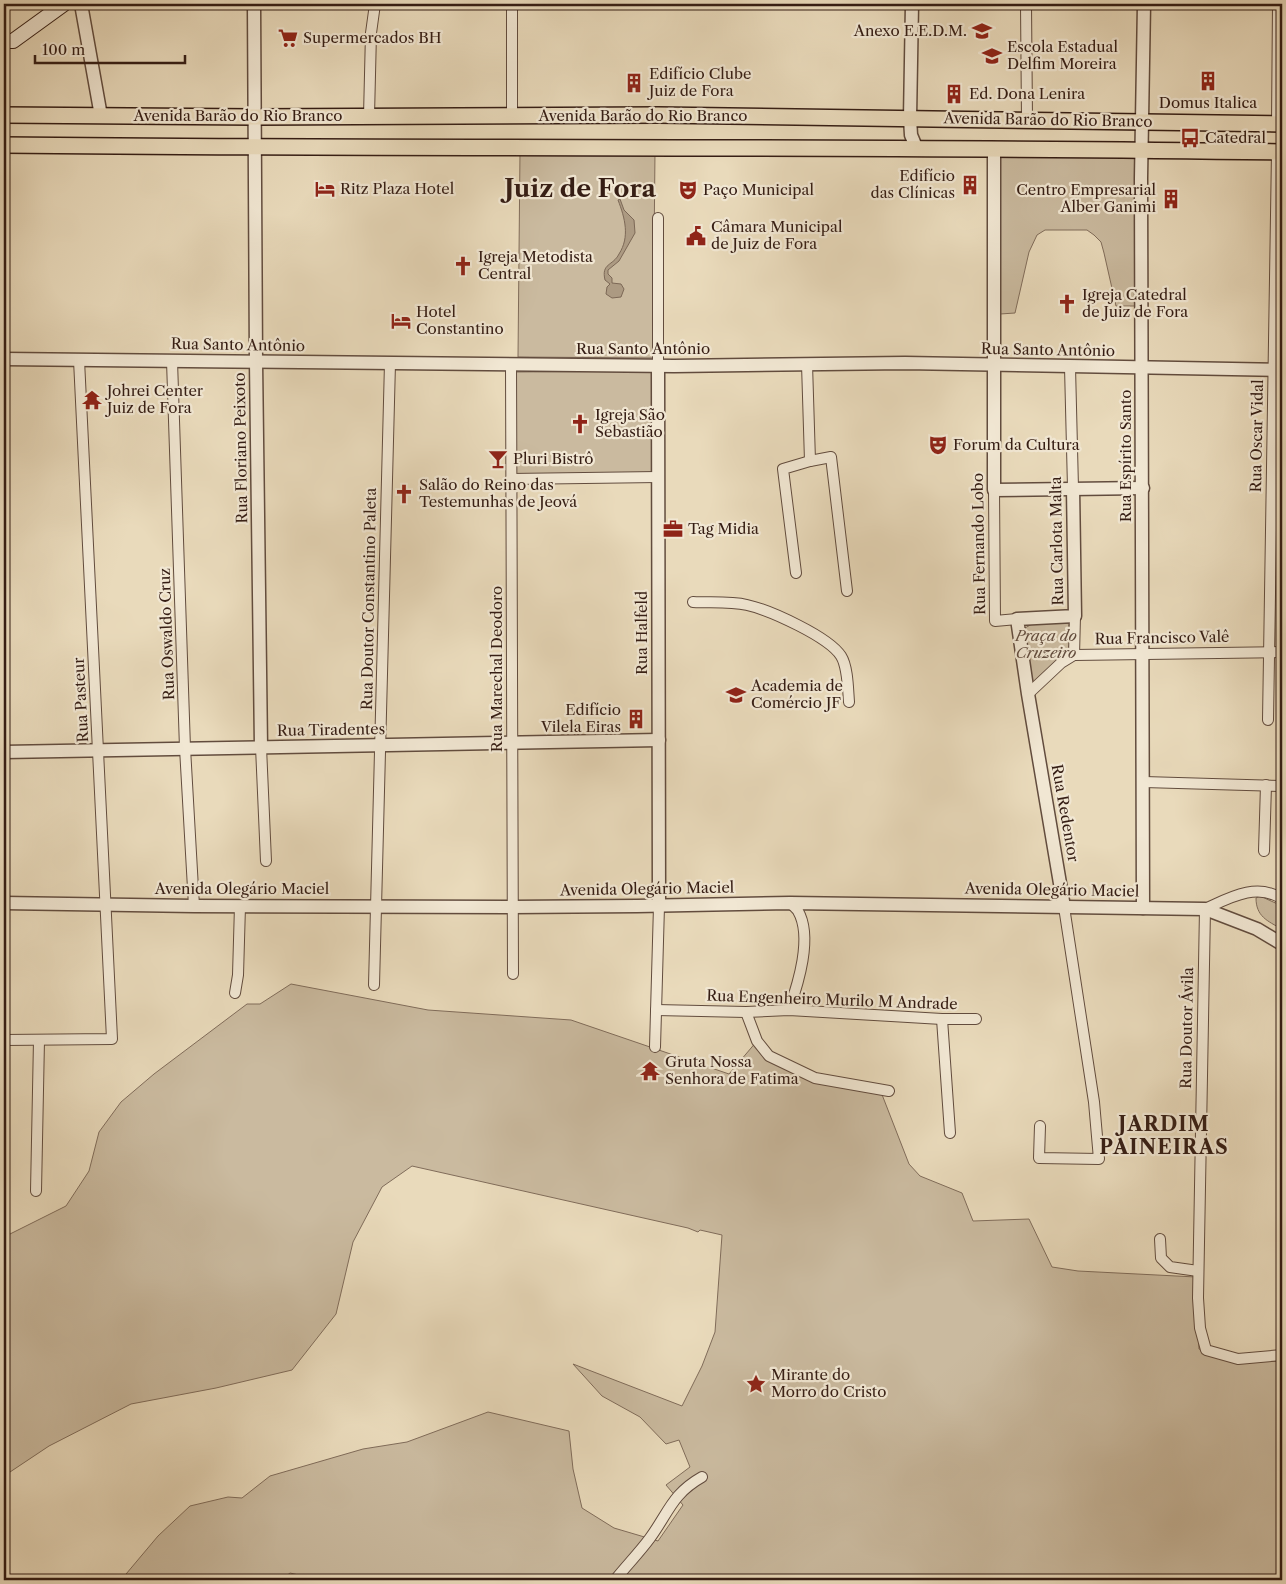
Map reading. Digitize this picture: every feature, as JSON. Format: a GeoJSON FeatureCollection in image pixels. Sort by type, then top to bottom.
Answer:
{"type":"FeatureCollection","features":[{"type":"Feature","properties":{"kind":"main road"},"geometry":{"type":"LineString","coordinates":[[7,43],[64,4]]}},
{"type":"Feature","properties":{"kind":"main road","name":"Avenida Barão do Rio Branco"},"geometry":{"type":"LineString","coordinates":[[4,115],[255,117],[658,115],[1280,124]]}},
{"type":"Feature","properties":{"kind":"main road","name":"Avenida Barão do Rio Branco"},"geometry":{"type":"LineString","coordinates":[[4,145],[255,148],[994,148],[1279,152]]}},
{"type":"Feature","properties":{"kind":"street"},"geometry":{"type":"LineString","coordinates":[[80,4],[101,116]]}},
{"type":"Feature","properties":{"kind":"street","name":"Rua Floriano Peixoto"},"geometry":{"type":"LineString","coordinates":[[254,4],[261,747],[266,861]]}},
{"type":"Feature","properties":{"kind":"street"},"geometry":{"type":"LineString","coordinates":[[369,116],[371,33],[375,4]]}},
{"type":"Feature","properties":{"kind":"street"},"geometry":{"type":"LineString","coordinates":[[512,4],[512,116]]}},
{"type":"Feature","properties":{"kind":"street"},"geometry":{"type":"LineString","coordinates":[[912,4],[910,118],[916,148]]}},
{"type":"Feature","properties":{"kind":"street"},"geometry":{"type":"LineString","coordinates":[[1026,4],[1027,120]]}},
{"type":"Feature","properties":{"kind":"street","name":"Rua Espírito Santo"},"geometry":{"type":"LineString","coordinates":[[1143,908],[1142,150],[1144,4]]}},
{"type":"Feature","properties":{"kind":"street"},"geometry":{"type":"LineString","coordinates":[[1278,4],[1280,124]]}},
{"type":"Feature","properties":{"kind":"street","name":"Rua Fernando Lobo"},"geometry":{"type":"LineString","coordinates":[[994,148],[994,621],[1074,616]]}},
{"type":"Feature","properties":{"kind":"street","name":"Rua Oscar Vidal"},"geometry":{"type":"LineString","coordinates":[[1268,720],[1278,370],[1279,152]]}},
{"type":"Feature","properties":{"kind":"street","name":"Rua Halfeld"},"geometry":{"type":"LineString","coordinates":[[655,1047],[659,906],[658,218]]}},
{"type":"Feature","properties":{"kind":"street","name":"Rua Santo Antônio"},"geometry":{"type":"LineString","coordinates":[[4,359],[658,366],[905,363],[1278,370]]}},
{"type":"Feature","properties":{"kind":"street","name":"Rua Pasteur"},"geometry":{"type":"LineString","coordinates":[[40,1040],[112,1040],[79,360]]}},
{"type":"Feature","properties":{"kind":"street","name":"Rua Oswaldo Cruz"},"geometry":{"type":"LineString","coordinates":[[172,361],[185,748],[194,906]]}},
{"type":"Feature","properties":{"kind":"street","name":"Rua Doutor Constantino Paleta"},"geometry":{"type":"LineString","coordinates":[[374,985],[390,363]]}},
{"type":"Feature","properties":{"kind":"street","name":"Rua Marechal Deodoro"},"geometry":{"type":"LineString","coordinates":[[511,364],[512,974]]}},
{"type":"Feature","properties":{"kind":"street"},"geometry":{"type":"LineString","coordinates":[[807,364],[810,461]]}},
{"type":"Feature","properties":{"kind":"street","name":"Rua Carlota Malta"},"geometry":{"type":"LineString","coordinates":[[1070,367],[1074,655]]}},
{"type":"Feature","properties":{"kind":"street"},"geometry":{"type":"LineString","coordinates":[[796,573],[783,469],[831,457],[847,591]]}},
{"type":"Feature","properties":{"kind":"street"},"geometry":{"type":"LineString","coordinates":[[511,479],[658,477]]}},
{"type":"Feature","properties":{"kind":"street"},"geometry":{"type":"LineString","coordinates":[[994,490],[1143,488]]}},
{"type":"Feature","properties":{"kind":"street"},"geometry":{"type":"LineString","coordinates":[[693,602],[746,605],[780,617],[827,642],[842,657],[847,679],[849,702]]}},
{"type":"Feature","properties":{"kind":"street","name":"Rua Redentor"},"geometry":{"type":"LineString","coordinates":[[1017,619],[1094,1102],[1099,1159],[1039,1158],[1040,1126]]}},
{"type":"Feature","properties":{"kind":"street","name":"Rua Francisco Valê"},"geometry":{"type":"LineString","coordinates":[[1028,694],[1060,663],[1074,655],[1282,652]]}},
{"type":"Feature","properties":{"kind":"street","name":"Rua Tiradentes"},"geometry":{"type":"LineString","coordinates":[[4,752],[658,740]]}},
{"type":"Feature","properties":{"kind":"street"},"geometry":{"type":"LineString","coordinates":[[1144,782],[1282,786]]}},
{"type":"Feature","properties":{"kind":"street"},"geometry":{"type":"LineString","coordinates":[[1264,851],[1266,785]]}},
{"type":"Feature","properties":{"kind":"street"},"geometry":{"type":"LineString","coordinates":[[1205,909],[1243,892],[1261,891],[1282,899]]}},
{"type":"Feature","properties":{"kind":"street","name":"Avenida Olegário Maciel"},"geometry":{"type":"LineString","coordinates":[[4,903],[194,906],[512,907],[790,903],[1205,909],[1257,929],[1282,944]]}},
{"type":"Feature","properties":{"kind":"street"},"geometry":{"type":"LineString","coordinates":[[789,1010],[798,983],[804,950],[803,927],[798,912],[790,903]]}},
{"type":"Feature","properties":{"kind":"street"},"geometry":{"type":"LineString","coordinates":[[234,993],[238,975],[240,906]]}},
{"type":"Feature","properties":{"kind":"street","name":"Rua Doutor Ávila"},"geometry":{"type":"LineString","coordinates":[[1205,909],[1198,1271],[1200,1328],[1206,1350],[1238,1359],[1282,1355]]}},
{"type":"Feature","properties":{"kind":"street","name":"Rua Engenheiro Murilo M Andrade"},"geometry":{"type":"LineString","coordinates":[[656,1010],[746,1012],[789,1010],[976,1019]]}},
{"type":"Feature","properties":{"kind":"street"},"geometry":{"type":"LineString","coordinates":[[746,1012],[757,1041],[769,1056],[815,1078],[889,1091]]}},
{"type":"Feature","properties":{"kind":"street"},"geometry":{"type":"LineString","coordinates":[[942,1018],[950,1133]]}},
{"type":"Feature","properties":{"kind":"street"},"geometry":{"type":"LineString","coordinates":[[4,1040],[40,1040],[36,1190]]}},
{"type":"Feature","properties":{"kind":"street"},"geometry":{"type":"LineString","coordinates":[[1160,1239],[1161,1258],[1170,1267],[1198,1271]]}},
{"type":"Feature","properties":{"kind":"street"},"geometry":{"type":"LineString","coordinates":[[616,1580],[650,1538],[677,1496],[690,1484],[702,1477]]}},
{"type":"Feature","properties":{"kind":"green space"},"geometry":{"type":"Polygon","coordinates":[[[520,151],[655,151],[653,358],[518,357],[520,151]]]}},
{"type":"Feature","properties":{"kind":"green space"},"geometry":{"type":"Polygon","coordinates":[[[999,156],[1135,157],[1136,306],[1116,306],[1101,242],[1094,235],[1087,230],[1045,230],[1037,235],[1029,252],[1015,313],[1000,314],[999,156]]]}},
{"type":"Feature","properties":{"kind":"green space"},"geometry":{"type":"Polygon","coordinates":[[[655,371],[655,475],[516,476],[516,372],[655,371]]]}},
{"type":"Feature","properties":{"kind":"green space","name":"Praça do Cruzeiro"},"geometry":{"type":"Polygon","coordinates":[[[1068,621],[1070,642],[1066,654],[1029,688],[1022,635],[1025,628],[1032,624],[1068,621]]]}},
{"type":"Feature","properties":{"kind":"green space"},"geometry":{"type":"Polygon","coordinates":[[[1260,896],[1282,906],[1282,929],[1260,914],[1256,898],[1260,896]]]}},
{"type":"Feature","properties":{"kind":"green space"},"geometry":{"type":"Polygon","coordinates":[[[291,984],[428,1010],[571,1020],[729,1074],[757,1041],[803,1078],[881,1092],[909,1164],[920,1176],[962,1193],[973,1221],[1029,1219],[1052,1267],[1078,1271],[1196,1277],[1199,1349],[1235,1362],[1282,1361],[1282,1580],[320,1580],[290,1573],[281,1580],[121,1580],[158,1536],[190,1506],[228,1497],[242,1498],[270,1476],[363,1449],[407,1442],[488,1412],[569,1431],[573,1469],[582,1508],[614,1528],[658,1541],[683,1505],[666,1485],[690,1467],[679,1440],[666,1444],[640,1417],[602,1396],[573,1364],[682,1406],[702,1366],[715,1332],[722,1235],[700,1230],[698,1232],[688,1228],[412,1166],[382,1187],[353,1242],[336,1314],[292,1370],[216,1388],[131,1404],[49,1446],[4,1476],[4,1237],[66,1206],[89,1171],[99,1132],[121,1102],[154,1074],[247,1004],[260,1004],[291,984]]]}},
{"type":"Feature","properties":{"kind":"shaded area"},"geometry":{"type":"Polygon","coordinates":[[[620,199],[624,210],[634,220],[635,233],[619,261],[608,270],[612,283],[621,284],[624,289],[621,297],[612,298],[606,294],[607,287],[610,284],[605,280],[604,274],[606,267],[617,258],[624,241],[625,227],[618,200],[620,199]]]}},
{"type":"Feature","properties":{"kind":"place","name":"Anexo E.E.D.M."},"geometry":{"type":"Point","coordinates":[982,31]}},
{"type":"Feature","properties":{"kind":"place","name":"Supermercados BH"},"geometry":{"type":"Point","coordinates":[288,38]}},
{"type":"Feature","properties":{"kind":"place","name":"Escola Estadual Delfim Moreira"},"geometry":{"type":"Point","coordinates":[992,56]}},
{"type":"Feature","properties":{"kind":"place","name":"Domus Italica"},"geometry":{"type":"Point","coordinates":[1208,81]}},
{"type":"Feature","properties":{"kind":"place","name":"Edifício Clube Juiz de Fora"},"geometry":{"type":"Point","coordinates":[634,83]}},
{"type":"Feature","properties":{"kind":"place","name":"Ed. Dona Lenira"},"geometry":{"type":"Point","coordinates":[954,94]}},
{"type":"Feature","properties":{"kind":"place","name":"Catedral"},"geometry":{"type":"Point","coordinates":[1190,138]}},
{"type":"Feature","properties":{"kind":"place","name":"Edifício das Clínicas"},"geometry":{"type":"Point","coordinates":[970,185]}},
{"type":"Feature","properties":{"kind":"place","name":"Ritz Plaza Hotel"},"geometry":{"type":"Point","coordinates":[325,189]}},
{"type":"Feature","properties":{"kind":"place","name":"Paço Municipal"},"geometry":{"type":"Point","coordinates":[688,190]}},
{"type":"Feature","properties":{"kind":"place","name":"Centro Empresarial Alber Ganimi"},"geometry":{"type":"Point","coordinates":[1171,199]}},
{"type":"Feature","properties":{"kind":"place","name":"Câmara Municipal de Juiz de Fora"},"geometry":{"type":"Point","coordinates":[696,236]}},
{"type":"Feature","properties":{"kind":"place","name":"Igreja Metodista Central"},"geometry":{"type":"Point","coordinates":[463,266]}},
{"type":"Feature","properties":{"kind":"place","name":"Igreja Catedral de Juiz de Fora"},"geometry":{"type":"Point","coordinates":[1067,304]}},
{"type":"Feature","properties":{"kind":"place","name":"Hotel Constantino"},"geometry":{"type":"Point","coordinates":[401,321]}},
{"type":"Feature","properties":{"kind":"place","name":"Johrei Center Juiz de Fora"},"geometry":{"type":"Point","coordinates":[92,400]}},
{"type":"Feature","properties":{"kind":"place","name":"Igreja São Sebastião"},"geometry":{"type":"Point","coordinates":[580,424]}},
{"type":"Feature","properties":{"kind":"place","name":"Forum da Cultura"},"geometry":{"type":"Point","coordinates":[938,445]}},
{"type":"Feature","properties":{"kind":"place","name":"Pluri Bistrô"},"geometry":{"type":"Point","coordinates":[498,459]}},
{"type":"Feature","properties":{"kind":"place","name":"Salão do Reino das Testemunhas de Jeová"},"geometry":{"type":"Point","coordinates":[404,494]}},
{"type":"Feature","properties":{"kind":"place","name":"Tag Midia"},"geometry":{"type":"Point","coordinates":[673,529]}},
{"type":"Feature","properties":{"kind":"place","name":"Academia de Comércio JF"},"geometry":{"type":"Point","coordinates":[736,695]}},
{"type":"Feature","properties":{"kind":"place","name":"Edifício Vilela Eiras"},"geometry":{"type":"Point","coordinates":[636,719]}},
{"type":"Feature","properties":{"kind":"place","name":"Gruta Nossa Senhora de Fatima"},"geometry":{"type":"Point","coordinates":[650,1071]}},
{"type":"Feature","properties":{"kind":"place","name":"Mirante do Morro do Cristo"},"geometry":{"type":"Point","coordinates":[756,1384]}},
{"type":"Feature","properties":{"kind":"district","name":"Juiz de Fora"},"geometry":{"type":"Point","coordinates":[580,188]}},
{"type":"Feature","properties":{"kind":"district","name":"JARDIM PAINEIRAS"},"geometry":{"type":"Point","coordinates":[1164,1136]}}]}
